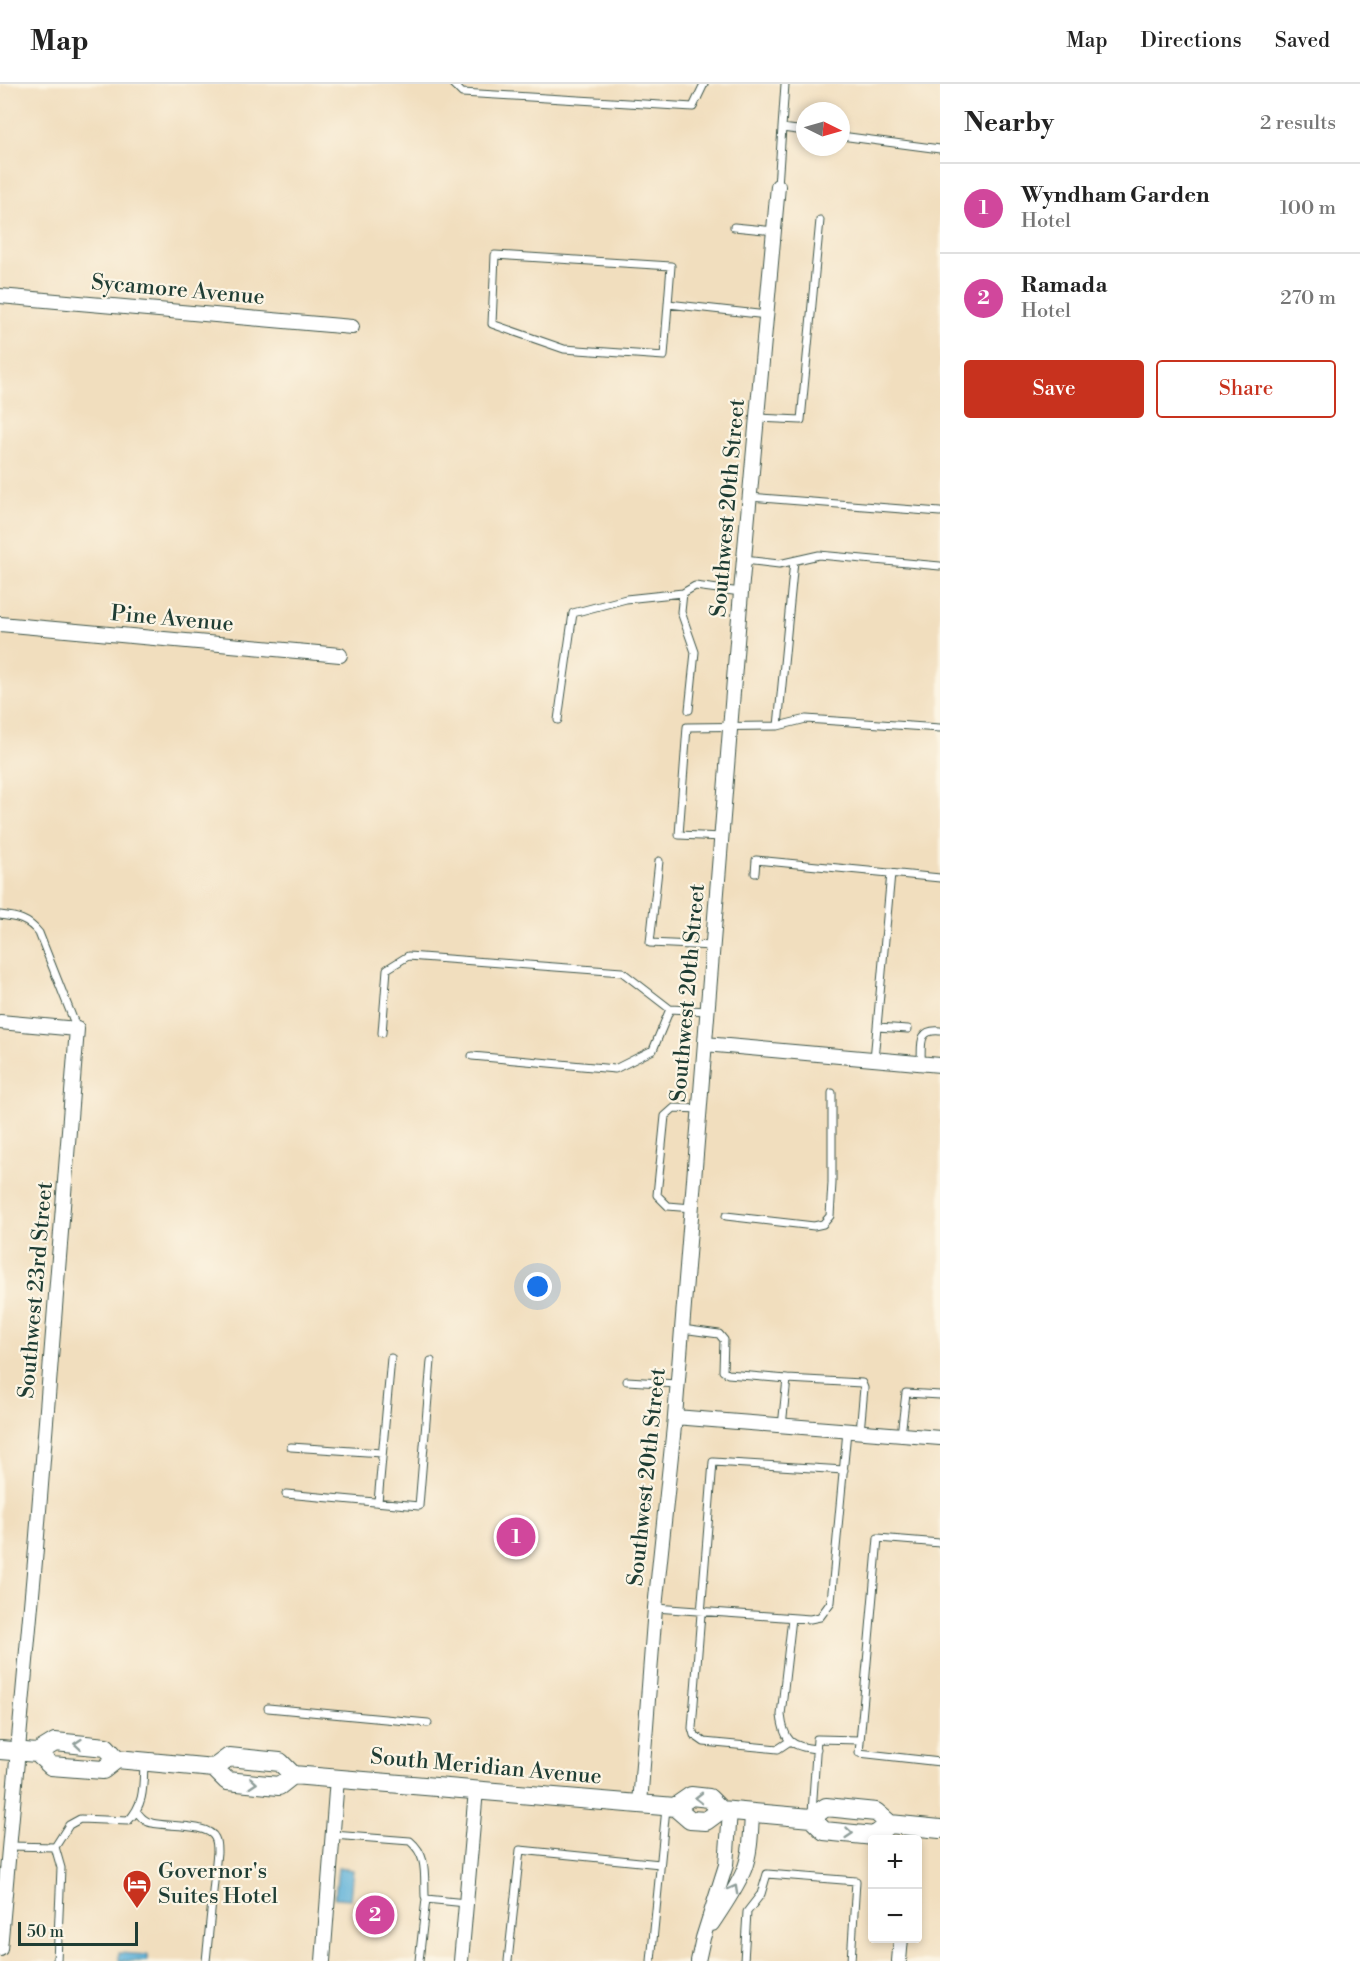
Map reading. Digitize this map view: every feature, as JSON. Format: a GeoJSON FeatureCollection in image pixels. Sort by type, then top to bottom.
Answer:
{"type":"FeatureCollection","features":[{"type":"Feature","properties":{"kind":"main road","name":"South Meridian Avenue"},"geometry":{"type":"LineString","coordinates":[[9,1751],[38,1754],[55,1742],[106,1747],[117,1759],[144,1762],[214,1768],[230,1757],[280,1762],[293,1774],[670,1806],[692,1796],[709,1798],[726,1811],[811,1818],[826,1807],[876,1812],[890,1824],[910,1833],[940,1829]]}},
{"type":"Feature","properties":{"kind":"street","name":"Southwest 20th Street"},"geometry":{"type":"LineString","coordinates":[[640,1804],[675,1417],[741,592],[778,186]]}},
{"type":"Feature","properties":{"kind":"street","name":"Sycamore Avenue"},"geometry":{"type":"LineString","coordinates":[[0,296],[352,327]]}},
{"type":"Feature","properties":{"kind":"street","name":"Pine Avenue"},"geometry":{"type":"LineString","coordinates":[[0,624],[340,655]]}},
{"type":"Feature","properties":{"kind":"street"},"geometry":{"type":"LineString","coordinates":[[0,1022],[77,1029]]}},
{"type":"Feature","properties":{"kind":"street","name":"Southwest 23rd Street"},"geometry":{"type":"LineString","coordinates":[[0,1949],[10,1846],[9,1751],[77,1029]]}},
{"type":"Feature","properties":{"kind":"street"},"geometry":{"type":"LineString","coordinates":[[705,1044],[940,1065]]}},
{"type":"Feature","properties":{"kind":"street"},"geometry":{"type":"LineString","coordinates":[[675,1417],[940,1438]]}},
{"type":"Feature","properties":{"kind":"street"},"geometry":{"type":"LineString","coordinates":[[323,1961],[337,1778]]}},
{"type":"Feature","properties":{"kind":"street"},"geometry":{"type":"LineString","coordinates":[[461,1961],[476,1790]]}},
{"type":"Feature","properties":{"kind":"street"},"geometry":{"type":"LineString","coordinates":[[698,1961],[726,1864],[726,1811]]}},
{"type":"Feature","properties":{"kind":"street"},"geometry":{"type":"LineString","coordinates":[[703,1938],[735,1890],[745,1868],[752,1813]]}},
{"type":"Feature","properties":{"kind":"street"},"geometry":{"type":"LineString","coordinates":[[899,1961],[901,1943]]}},
{"type":"Feature","properties":{"kind":"lane"},"geometry":{"type":"LineString","coordinates":[[453,84],[462,93],[693,107],[704,84]]}},
{"type":"Feature","properties":{"kind":"lane"},"geometry":{"type":"LineString","coordinates":[[778,186],[785,84]]}},
{"type":"Feature","properties":{"kind":"lane"},"geometry":{"type":"LineString","coordinates":[[782,128],[796,130]]}},
{"type":"Feature","properties":{"kind":"lane"},"geometry":{"type":"LineString","coordinates":[[850,137],[940,149]]}},
{"type":"Feature","properties":{"kind":"lane"},"geometry":{"type":"LineString","coordinates":[[758,418],[801,420],[819,220]]}},
{"type":"Feature","properties":{"kind":"lane"},"geometry":{"type":"LineString","coordinates":[[734,227],[775,231]]}},
{"type":"Feature","properties":{"kind":"lane"},"geometry":{"type":"LineString","coordinates":[[495,255],[671,266],[668,304],[664,356],[564,349],[492,324],[495,255]]}},
{"type":"Feature","properties":{"kind":"lane"},"geometry":{"type":"LineString","coordinates":[[668,304],[767,315]]}},
{"type":"Feature","properties":{"kind":"lane"},"geometry":{"type":"LineString","coordinates":[[750,497],[940,512]]}},
{"type":"Feature","properties":{"kind":"lane"},"geometry":{"type":"LineString","coordinates":[[744,560],[779,564],[819,555],[940,566]]}},
{"type":"Feature","properties":{"kind":"lane"},"geometry":{"type":"LineString","coordinates":[[778,726],[794,561]]}},
{"type":"Feature","properties":{"kind":"lane"},"geometry":{"type":"LineString","coordinates":[[558,720],[573,613],[626,599],[683,593],[696,586],[741,592]]}},
{"type":"Feature","properties":{"kind":"lane"},"geometry":{"type":"LineString","coordinates":[[683,593],[681,612],[695,652],[689,710]]}},
{"type":"Feature","properties":{"kind":"lane"},"geometry":{"type":"LineString","coordinates":[[722,837],[678,835],[687,727],[778,726],[806,719],[940,728]]}},
{"type":"Feature","properties":{"kind":"lane"},"geometry":{"type":"LineString","coordinates":[[755,873],[756,860],[940,878]]}},
{"type":"Feature","properties":{"kind":"lane"},"geometry":{"type":"LineString","coordinates":[[659,861],[650,943],[713,946]]}},
{"type":"Feature","properties":{"kind":"lane"},"geometry":{"type":"LineString","coordinates":[[874,1059],[891,873]]}},
{"type":"Feature","properties":{"kind":"lane"},"geometry":{"type":"LineString","coordinates":[[0,915],[18,917],[32,924],[39,933],[77,1029]]}},
{"type":"Feature","properties":{"kind":"lane"},"geometry":{"type":"LineString","coordinates":[[382,1033],[387,969],[408,956],[622,972],[670,1009],[708,1011]]}},
{"type":"Feature","properties":{"kind":"lane"},"geometry":{"type":"LineString","coordinates":[[472,1056],[615,1070],[653,1050],[670,1009]]}},
{"type":"Feature","properties":{"kind":"lane"},"geometry":{"type":"LineString","coordinates":[[878,1027],[909,1029]]}},
{"type":"Feature","properties":{"kind":"lane"},"geometry":{"type":"LineString","coordinates":[[921,1063],[922,1037],[926,1032],[940,1031]]}},
{"type":"Feature","properties":{"kind":"lane"},"geometry":{"type":"LineString","coordinates":[[726,1216],[814,1226],[823,1224],[830,1216],[832,1093]]}},
{"type":"Feature","properties":{"kind":"lane"},"geometry":{"type":"LineString","coordinates":[[692,1208],[668,1206],[657,1195],[664,1116],[674,1108],[700,1109]]}},
{"type":"Feature","properties":{"kind":"lane"},"geometry":{"type":"LineString","coordinates":[[656,1608],[810,1619],[820,1617],[831,1602],[844,1470],[864,1388],[862,1383],[728,1374],[723,1371],[724,1340],[721,1335],[682,1329]]}},
{"type":"Feature","properties":{"kind":"lane"},"geometry":{"type":"LineString","coordinates":[[378,1502],[391,1358]]}},
{"type":"Feature","properties":{"kind":"lane"},"geometry":{"type":"LineString","coordinates":[[286,1494],[419,1506],[431,1361]]}},
{"type":"Feature","properties":{"kind":"lane"},"geometry":{"type":"LineString","coordinates":[[782,1426],[787,1379]]}},
{"type":"Feature","properties":{"kind":"lane"},"geometry":{"type":"LineString","coordinates":[[627,1381],[677,1384]]}},
{"type":"Feature","properties":{"kind":"lane"},"geometry":{"type":"LineString","coordinates":[[902,1435],[906,1393],[940,1395]]}},
{"type":"Feature","properties":{"kind":"lane"},"geometry":{"type":"LineString","coordinates":[[291,1447],[382,1453]]}},
{"type":"Feature","properties":{"kind":"lane"},"geometry":{"type":"LineString","coordinates":[[790,1741],[783,1747],[771,1748],[704,1742],[694,1735],[692,1716],[714,1462],[844,1470]]}},
{"type":"Feature","properties":{"kind":"lane"},"geometry":{"type":"LineString","coordinates":[[940,1543],[878,1538],[859,1753],[940,1762]]}},
{"type":"Feature","properties":{"kind":"lane"},"geometry":{"type":"LineString","coordinates":[[792,1618],[782,1715],[783,1730],[796,1746],[817,1749]]}},
{"type":"Feature","properties":{"kind":"lane"},"geometry":{"type":"LineString","coordinates":[[268,1708],[428,1723]]}},
{"type":"Feature","properties":{"kind":"lane"},"geometry":{"type":"LineString","coordinates":[[811,1818],[817,1739],[860,1740]]}},
{"type":"Feature","properties":{"kind":"lane"},"geometry":{"type":"LineString","coordinates":[[57,1961],[61,1910],[61,1868],[55,1847],[69,1825],[80,1819],[128,1821],[137,1812],[142,1799],[144,1762]]}},
{"type":"Feature","properties":{"kind":"lane"},"geometry":{"type":"LineString","coordinates":[[651,1961],[660,1864],[670,1806]]}},
{"type":"Feature","properties":{"kind":"lane"},"geometry":{"type":"LineString","coordinates":[[137,1812],[143,1820],[152,1824],[200,1829],[211,1832],[216,1839],[217,1852],[206,1961]]}},
{"type":"Feature","properties":{"kind":"lane"},"geometry":{"type":"LineString","coordinates":[[333,1835],[410,1841],[418,1848],[426,1864],[426,1899],[419,1961]]}},
{"type":"Feature","properties":{"kind":"lane"},"geometry":{"type":"LineString","coordinates":[[10,1846],[55,1847]]}},
{"type":"Feature","properties":{"kind":"lane"},"geometry":{"type":"LineString","coordinates":[[508,1961],[520,1850],[660,1864]]}},
{"type":"Feature","properties":{"kind":"lane"},"geometry":{"type":"LineString","coordinates":[[744,1961],[747,1912],[761,1894],[767,1874],[856,1881],[851,1961]]}},
{"type":"Feature","properties":{"kind":"lane"},"geometry":{"type":"LineString","coordinates":[[426,1899],[466,1903]]}},
{"type":"Feature","properties":{"kind":"water"},"geometry":{"type":"Polygon","coordinates":[[[338,1868],[353,1870],[350,1899],[335,1898],[338,1868]]]}},
{"type":"Feature","properties":{"kind":"water"},"geometry":{"type":"Polygon","coordinates":[[[119,1953],[147,1955],[147,1961],[119,1961],[119,1953]]]}},
{"type":"Feature","properties":{"kind":"place","name":"Wyndham Garden"},"geometry":{"type":"Point","coordinates":[516,1537]}},
{"type":"Feature","properties":{"kind":"place","name":"Governor's Suites Hotel"},"geometry":{"type":"Point","coordinates":[137,1910]}},
{"type":"Feature","properties":{"kind":"place","name":"Ramada"},"geometry":{"type":"Point","coordinates":[375,1915]}}]}
